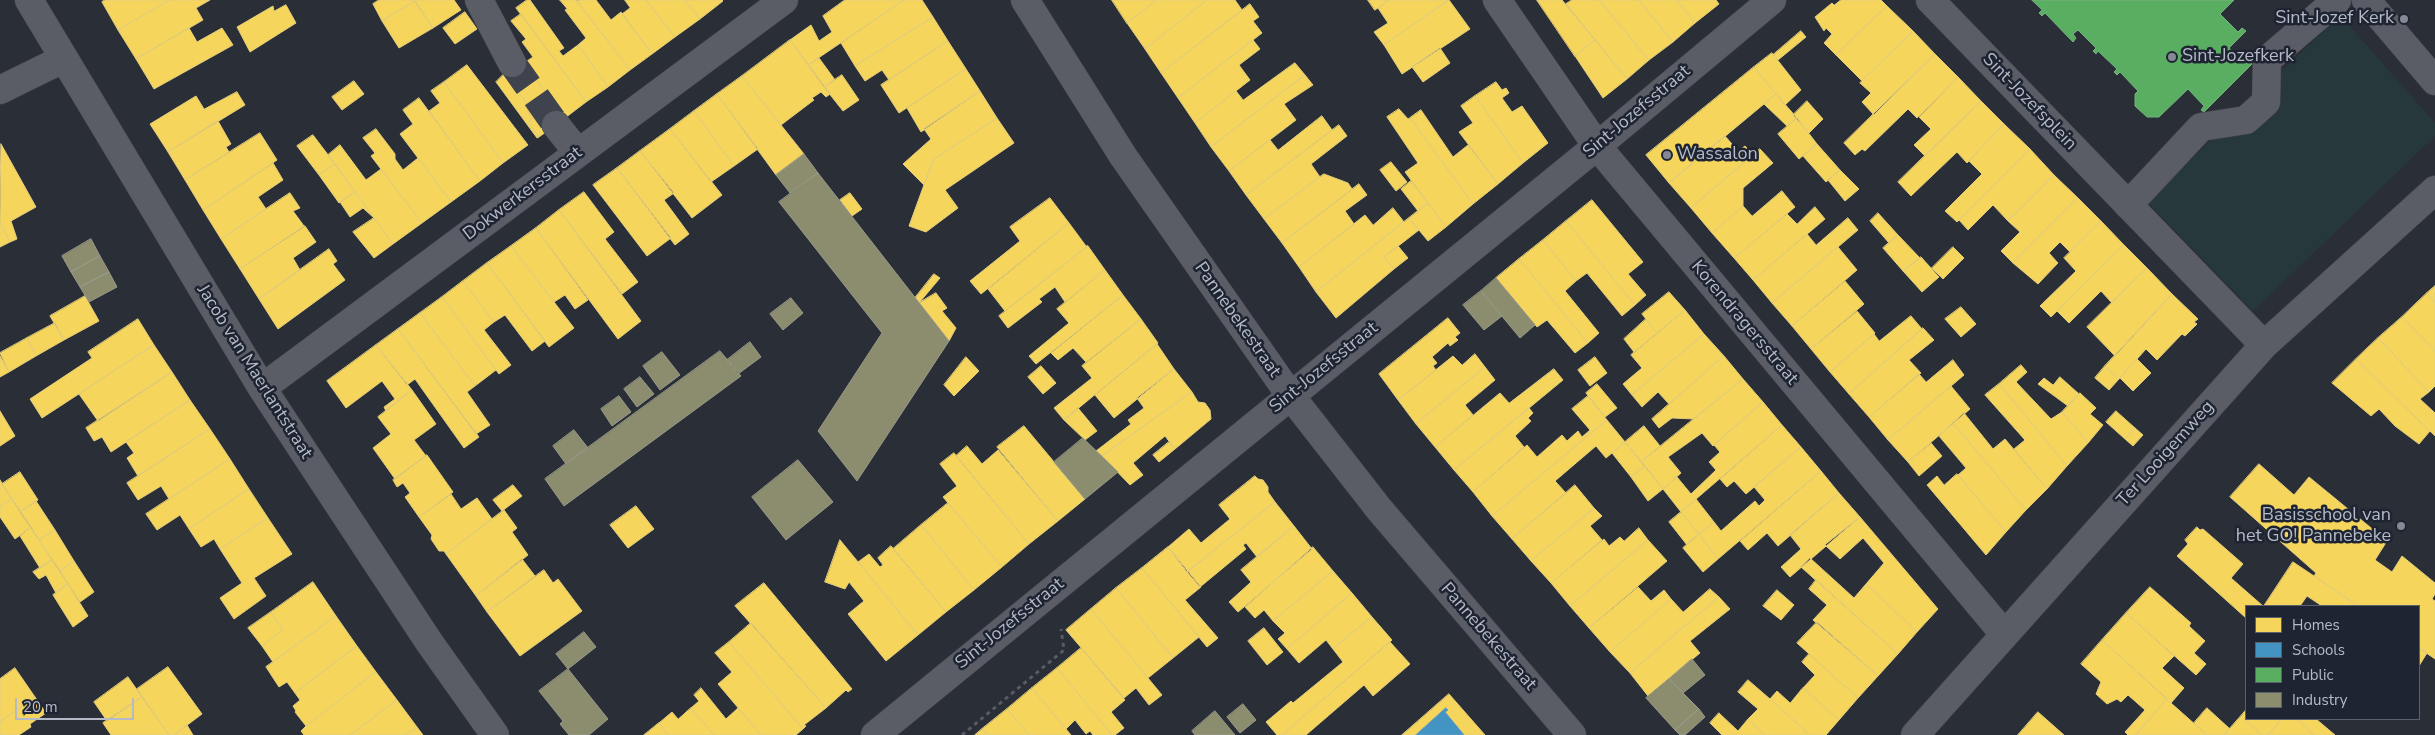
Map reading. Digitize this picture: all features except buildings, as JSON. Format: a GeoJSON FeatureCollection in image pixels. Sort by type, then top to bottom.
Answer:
{"type":"FeatureCollection","features":[{"type":"Feature","properties":{"kind":"street","name":"Jacob van Maerlantstraat"},"geometry":{"type":"LineString","coordinates":[[29,0],[262,388],[429,642],[495,735]]}},
{"type":"Feature","properties":{"kind":"street"},"geometry":{"type":"LineString","coordinates":[[479,0],[512,63]]}},
{"type":"Feature","properties":{"kind":"street","name":"Dokwerkersstraat"},"geometry":{"type":"LineString","coordinates":[[262,388],[784,0]]}},
{"type":"Feature","properties":{"kind":"street","name":"Pannebekestraat"},"geometry":{"type":"LineString","coordinates":[[1026,0],[1123,156],[1290,395],[1379,509],[1572,735]]}},
{"type":"Feature","properties":{"kind":"street","name":"Korendragersstraat"},"geometry":{"type":"LineString","coordinates":[[1497,0],[1597,146],[2004,634]]}},
{"type":"Feature","properties":{"kind":"street","name":"Sint-Jozefsstraat"},"geometry":{"type":"LineString","coordinates":[[875,735],[1597,146],[1772,0]]}},
{"type":"Feature","properties":{"kind":"street","name":"Sint-Jozefsplein"},"geometry":{"type":"LineString","coordinates":[[1930,0],[2264,345]]}},
{"type":"Feature","properties":{"kind":"street"},"geometry":{"type":"LineString","coordinates":[[2128,205],[2201,127],[2246,120],[2266,102],[2267,60],[2337,0]]}},
{"type":"Feature","properties":{"kind":"street"},"geometry":{"type":"LineString","coordinates":[[2366,0],[2435,81]]}},
{"type":"Feature","properties":{"kind":"street"},"geometry":{"type":"LineString","coordinates":[[0,90],[63,59]]}},
{"type":"Feature","properties":{"kind":"street"},"geometry":{"type":"LineString","coordinates":[[556,125],[578,153]]}},
{"type":"Feature","properties":{"kind":"street","name":"Ter Looigemweg"},"geometry":{"type":"LineString","coordinates":[[1915,735],[2264,345],[2435,190]]}},
{"type":"Feature","properties":{"kind":"path"},"geometry":{"type":"LineString","coordinates":[[962,735],[1064,650],[1060,625]]}},
{"type":"Feature","properties":{"kind":"shaded area"},"geometry":{"type":"Polygon","coordinates":[[[2340,15],[2435,123],[2435,136],[2253,311],[2147,202],[2340,15]]]}},
{"type":"Feature","properties":{"kind":"tunnel"},"geometry":{"type":"LineString","coordinates":[[512,63],[556,125]]}},
{"type":"Feature","properties":{"kind":"place","name":"Sint-Jozef Kerk"},"geometry":{"type":"Point","coordinates":[2404,19]}},
{"type":"Feature","properties":{"kind":"place","name":"Sint-Jozefkerk"},"geometry":{"type":"Point","coordinates":[2172,57]}},
{"type":"Feature","properties":{"kind":"place","name":"Wassalon"},"geometry":{"type":"Point","coordinates":[1667,155]}},
{"type":"Feature","properties":{"kind":"place","name":"Basisschool van het GO! Pannebeke"},"geometry":{"type":"Point","coordinates":[2401,526]}}]}
